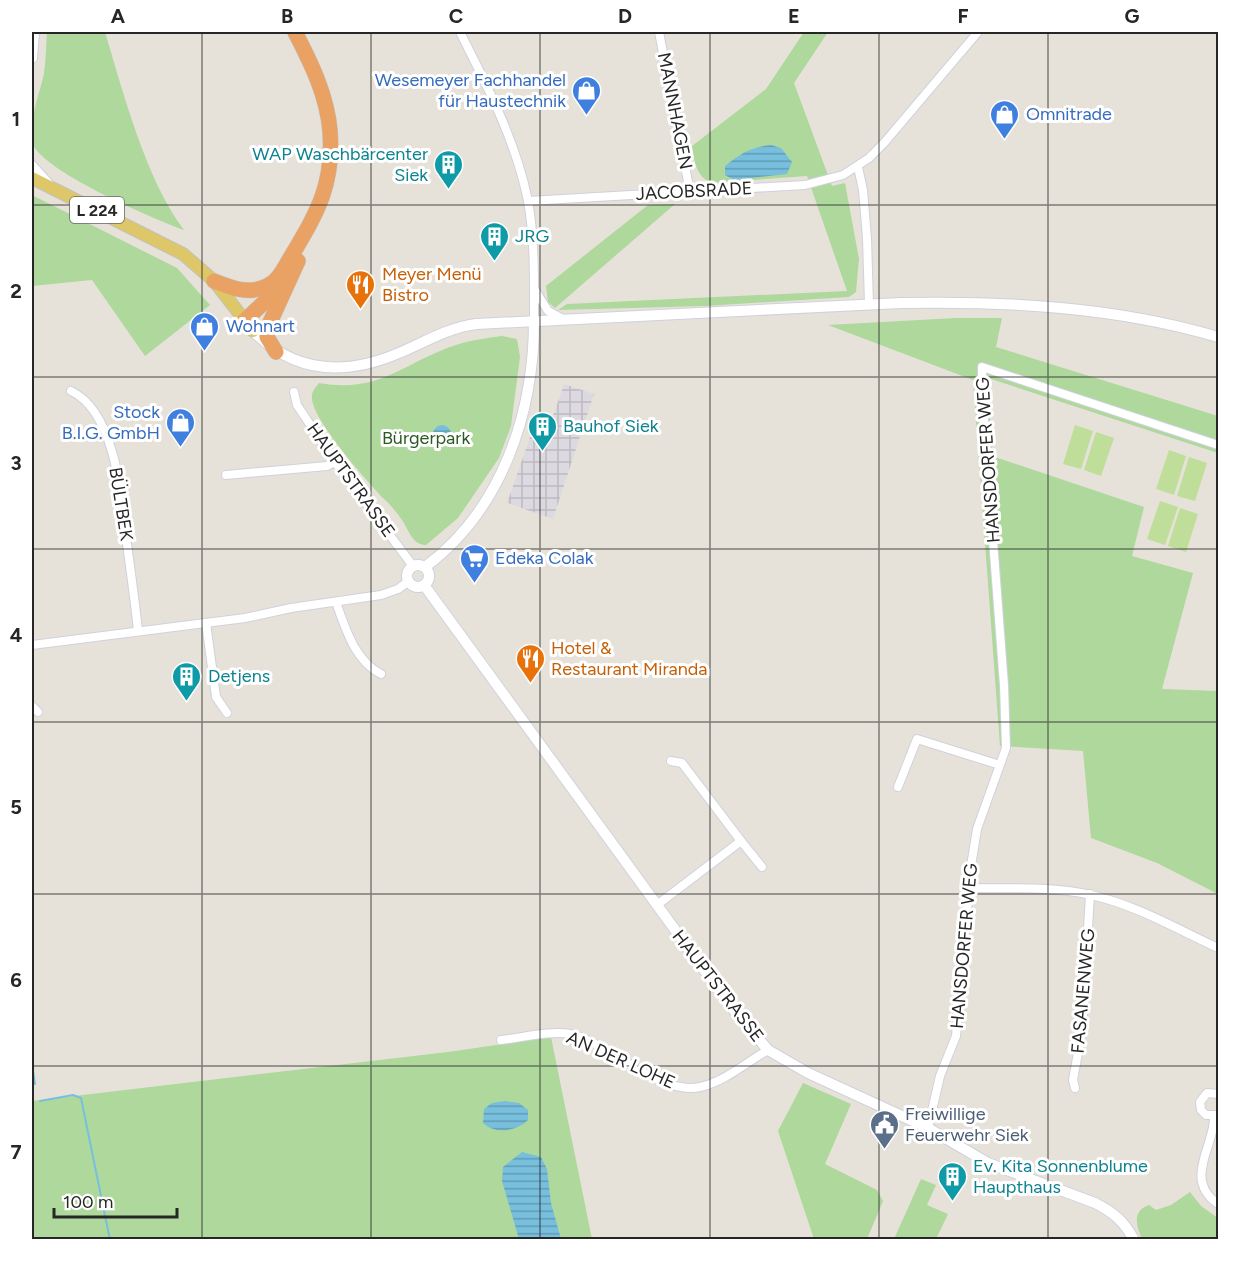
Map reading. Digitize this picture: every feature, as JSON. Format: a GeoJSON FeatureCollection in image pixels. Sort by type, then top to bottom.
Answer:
{"type":"FeatureCollection","features":[{"type":"Feature","properties":{"kind":"highway"},"geometry":{"type":"LineString","coordinates":[[249,326],[264,326],[270,319],[311,234],[328,176],[331,152],[326,105],[318,79],[296,32]]}},
{"type":"Feature","properties":{"kind":"highway"},"geometry":{"type":"LineString","coordinates":[[214,281],[246,291],[269,286],[279,278],[315,216]]}},
{"type":"Feature","properties":{"kind":"highway"},"geometry":{"type":"LineString","coordinates":[[249,326],[283,282],[303,235]]}},
{"type":"Feature","properties":{"kind":"highway"},"geometry":{"type":"LineString","coordinates":[[270,319],[267,337],[276,351]]}},
{"type":"Feature","properties":{"kind":"main road","name":"L 224"},"geometry":{"type":"LineString","coordinates":[[32,178],[166,244],[191,259],[214,281],[249,326]]}},
{"type":"Feature","properties":{"kind":"street"},"geometry":{"type":"LineString","coordinates":[[32,58],[34,32]]}},
{"type":"Feature","properties":{"kind":"street"},"geometry":{"type":"LineString","coordinates":[[425,567],[454,542],[477,513],[498,480],[523,419],[532,360],[534,287],[532,232],[528,201],[507,132],[487,85],[460,32]]}},
{"type":"Feature","properties":{"kind":"street","name":"MANNHAGEN"},"geometry":{"type":"LineString","coordinates":[[659,32],[690,192]]}},
{"type":"Feature","properties":{"kind":"street","name":"JACOBSRADE"},"geometry":{"type":"LineString","coordinates":[[528,201],[813,184],[836,178],[858,167],[884,143],[978,32]]}},
{"type":"Feature","properties":{"kind":"street"},"geometry":{"type":"LineString","coordinates":[[32,166],[53,188]]}},
{"type":"Feature","properties":{"kind":"street"},"geometry":{"type":"LineString","coordinates":[[858,167],[863,190],[867,238],[869,304]]}},
{"type":"Feature","properties":{"kind":"street"},"geometry":{"type":"LineString","coordinates":[[534,287],[544,306],[562,319]]}},
{"type":"Feature","properties":{"kind":"street","name":"L 224"},"geometry":{"type":"LineString","coordinates":[[249,326],[276,351],[303,364],[327,368],[350,368],[375,363],[456,327],[476,324],[869,304],[960,302],[1083,310],[1144,320],[1218,337]]}},
{"type":"Feature","properties":{"kind":"street","name":"HANSDORFER WEG"},"geometry":{"type":"LineString","coordinates":[[928,1128],[939,1076],[956,1036],[971,888],[971,866],[977,829],[1006,748],[1004,685],[982,395],[982,368],[1218,445]]}},
{"type":"Feature","properties":{"kind":"street","name":"BÜLTBEK"},"geometry":{"type":"LineString","coordinates":[[71,391],[81,396],[101,423],[110,442],[120,487],[138,631]]}},
{"type":"Feature","properties":{"kind":"street","name":"HAUPTSTRASSE"},"geometry":{"type":"LineString","coordinates":[[294,392],[297,405],[335,462],[413,566]]}},
{"type":"Feature","properties":{"kind":"street"},"geometry":{"type":"LineString","coordinates":[[226,475],[327,466],[335,462]]}},
{"type":"Feature","properties":{"kind":"street"},"geometry":{"type":"LineString","coordinates":[[413,566],[425,567],[429,578],[424,585],[417,586],[409,581],[407,575],[413,566]]}},
{"type":"Feature","properties":{"kind":"street"},"geometry":{"type":"LineString","coordinates":[[32,645],[245,618],[291,608],[381,595],[398,589],[409,581]]}},
{"type":"Feature","properties":{"kind":"street","name":"HAUPTSTRASSE"},"geometry":{"type":"LineString","coordinates":[[424,585],[745,1026],[768,1050],[808,1073],[928,1128],[972,1156],[1095,1203],[1122,1220],[1134,1239]]}},
{"type":"Feature","properties":{"kind":"street"},"geometry":{"type":"LineString","coordinates":[[336,602],[353,645],[373,670],[381,674]]}},
{"type":"Feature","properties":{"kind":"street"},"geometry":{"type":"LineString","coordinates":[[206,623],[216,697],[227,713]]}},
{"type":"Feature","properties":{"kind":"street"},"geometry":{"type":"LineString","coordinates":[[898,787],[917,739],[1000,765]]}},
{"type":"Feature","properties":{"kind":"street"},"geometry":{"type":"LineString","coordinates":[[671,761],[682,763],[762,867]]}},
{"type":"Feature","properties":{"kind":"street"},"geometry":{"type":"LineString","coordinates":[[657,905],[741,842]]}},
{"type":"Feature","properties":{"kind":"street"},"geometry":{"type":"LineString","coordinates":[[971,888],[1042,889],[1090,894],[1134,909],[1218,948]]}},
{"type":"Feature","properties":{"kind":"street","name":"FASANENWEG"},"geometry":{"type":"LineString","coordinates":[[1075,1088],[1073,1080],[1083,1030],[1090,894]]}},
{"type":"Feature","properties":{"kind":"street","name":"AN DER LOHE"},"geometry":{"type":"LineString","coordinates":[[501,1040],[558,1033],[569,1034],[600,1047],[641,1071],[666,1082],[697,1088],[718,1080],[768,1050]]}},
{"type":"Feature","properties":{"kind":"street"},"geometry":{"type":"LineString","coordinates":[[1218,1094],[1207,1093],[1200,1102],[1203,1113],[1216,1115],[1202,1174],[1205,1188],[1218,1204]]}},
{"type":"Feature","properties":{"kind":"shaded area"},"geometry":{"type":"Polygon","coordinates":[[[564,384],[594,394],[553,519],[507,503],[536,420],[550,425],[564,384]]]}},
{"type":"Feature","properties":{"kind":"green space"},"geometry":{"type":"Polygon","coordinates":[[[47,32],[105,32],[147,161],[170,210],[184,230],[149,216],[74,179],[39,152],[32,141],[31,133],[44,73],[47,32]]]}},
{"type":"Feature","properties":{"kind":"green space"},"geometry":{"type":"Polygon","coordinates":[[[804,32],[828,32],[794,83],[832,186],[845,183],[859,259],[856,292],[849,297],[705,306],[558,310],[567,304],[847,291],[807,176],[711,183],[699,172],[692,146],[766,89],[804,32]]]}},
{"type":"Feature","properties":{"kind":"green space"},"geometry":{"type":"Polygon","coordinates":[[[32,195],[177,268],[210,305],[145,356],[92,280],[32,286],[32,195]]]}},
{"type":"Feature","properties":{"kind":"green space"},"geometry":{"type":"Polygon","coordinates":[[[675,204],[555,308],[548,302],[546,286],[648,205],[675,204]]]}},
{"type":"Feature","properties":{"kind":"green space"},"geometry":{"type":"Polygon","coordinates":[[[956,318],[1002,318],[996,347],[1218,416],[1218,453],[988,378],[992,456],[1144,507],[1132,556],[1193,573],[1162,689],[1218,691],[1218,894],[1157,863],[1091,838],[1083,751],[1000,746],[973,380],[828,325],[956,318]]]}},
{"type":"Feature","properties":{"kind":"green space","name":"Bürgerpark"},"geometry":{"type":"Polygon","coordinates":[[[502,336],[517,339],[520,357],[511,426],[499,458],[458,518],[426,545],[421,544],[414,540],[396,512],[354,466],[331,436],[315,409],[312,399],[313,392],[319,383],[360,384],[376,380],[456,345],[502,336]]]}},
{"type":"Feature","properties":{"kind":"green space"},"geometry":{"type":"Polygon","coordinates":[[[1075,425],[1093,431],[1081,469],[1063,464],[1075,425]]]}},
{"type":"Feature","properties":{"kind":"green space"},"geometry":{"type":"Polygon","coordinates":[[[1096,432],[1114,438],[1101,476],[1084,470],[1096,432]]]}},
{"type":"Feature","properties":{"kind":"green space"},"geometry":{"type":"Polygon","coordinates":[[[1169,450],[1186,456],[1174,495],[1156,489],[1169,450]]]}},
{"type":"Feature","properties":{"kind":"green space"},"geometry":{"type":"Polygon","coordinates":[[[1189,457],[1207,463],[1195,501],[1177,496],[1189,457]]]}},
{"type":"Feature","properties":{"kind":"green space"},"geometry":{"type":"Polygon","coordinates":[[[1160,501],[1178,507],[1165,545],[1147,539],[1160,501]]]}},
{"type":"Feature","properties":{"kind":"green space"},"geometry":{"type":"Polygon","coordinates":[[[1180,508],[1198,514],[1186,552],[1168,546],[1180,508]]]}},
{"type":"Feature","properties":{"kind":"green space"},"geometry":{"type":"Polygon","coordinates":[[[551,1037],[592,1239],[32,1239],[32,1101],[448,1052],[551,1037]]]}},
{"type":"Feature","properties":{"kind":"green space"},"geometry":{"type":"Polygon","coordinates":[[[803,1083],[851,1104],[825,1164],[877,1190],[883,1201],[867,1239],[814,1239],[778,1131],[803,1083]]]}},
{"type":"Feature","properties":{"kind":"green space"},"geometry":{"type":"Polygon","coordinates":[[[921,1179],[936,1185],[927,1205],[948,1214],[936,1239],[894,1239],[921,1179]]]}},
{"type":"Feature","properties":{"kind":"green space"},"geometry":{"type":"Polygon","coordinates":[[[1190,1192],[1201,1206],[1218,1218],[1218,1239],[1142,1239],[1137,1220],[1143,1208],[1149,1205],[1156,1210],[1171,1205],[1190,1192]]]}},
{"type":"Feature","properties":{"kind":"water"},"geometry":{"type":"Polygon","coordinates":[[[771,145],[781,148],[792,162],[787,174],[734,180],[725,175],[725,166],[746,151],[771,145]]]}},
{"type":"Feature","properties":{"kind":"water"},"geometry":{"type":"Polygon","coordinates":[[[442,425],[448,428],[451,434],[448,440],[442,443],[436,440],[433,434],[436,428],[442,425]]]}},
{"type":"Feature","properties":{"kind":"water"},"geometry":{"type":"Polygon","coordinates":[[[505,1101],[519,1103],[528,1110],[528,1120],[518,1127],[506,1130],[494,1129],[483,1123],[484,1109],[492,1103],[505,1101]]]}},
{"type":"Feature","properties":{"kind":"water"},"geometry":{"type":"Polygon","coordinates":[[[522,1152],[541,1157],[547,1169],[551,1203],[561,1239],[519,1239],[502,1181],[503,1167],[522,1152]]]}},
{"type":"Feature","properties":{"kind":"waterway"},"geometry":{"type":"LineString","coordinates":[[32,1064],[35,1084]]}},
{"type":"Feature","properties":{"kind":"waterway"},"geometry":{"type":"LineString","coordinates":[[40,1101],[73,1095],[81,1098],[110,1240]]}},
{"type":"Feature","properties":{"kind":"place","name":"Wesemeyer Fachhandel für Haustechnik"},"geometry":{"type":"Point","coordinates":[587,116]}},
{"type":"Feature","properties":{"kind":"place","name":"Omnitrade"},"geometry":{"type":"Point","coordinates":[1005,140]}},
{"type":"Feature","properties":{"kind":"place","name":"WAP Waschbärcenter Siek"},"geometry":{"type":"Point","coordinates":[449,190]}},
{"type":"Feature","properties":{"kind":"place","name":"JRG"},"geometry":{"type":"Point","coordinates":[494,262]}},
{"type":"Feature","properties":{"kind":"place","name":"Meyer Menü Bistro"},"geometry":{"type":"Point","coordinates":[361,310]}},
{"type":"Feature","properties":{"kind":"place","name":"Wohnart"},"geometry":{"type":"Point","coordinates":[205,352]}},
{"type":"Feature","properties":{"kind":"place","name":"Stock B.I.G. GmbH"},"geometry":{"type":"Point","coordinates":[181,448]}},
{"type":"Feature","properties":{"kind":"place","name":"Bauhof Siek"},"geometry":{"type":"Point","coordinates":[542,452]}},
{"type":"Feature","properties":{"kind":"place","name":"Edeka Colak"},"geometry":{"type":"Point","coordinates":[474,584]}},
{"type":"Feature","properties":{"kind":"place","name":"Hotel & Restaurant Miranda"},"geometry":{"type":"Point","coordinates":[530,684]}},
{"type":"Feature","properties":{"kind":"place","name":"Detjens"},"geometry":{"type":"Point","coordinates":[187,702]}},
{"type":"Feature","properties":{"kind":"place","name":"Freiwillige Feuerwehr Siek"},"geometry":{"type":"Point","coordinates":[884,1150]}},
{"type":"Feature","properties":{"kind":"place","name":"Ev. Kita Sonnenblume Haupthaus"},"geometry":{"type":"Point","coordinates":[952,1202]}}]}
